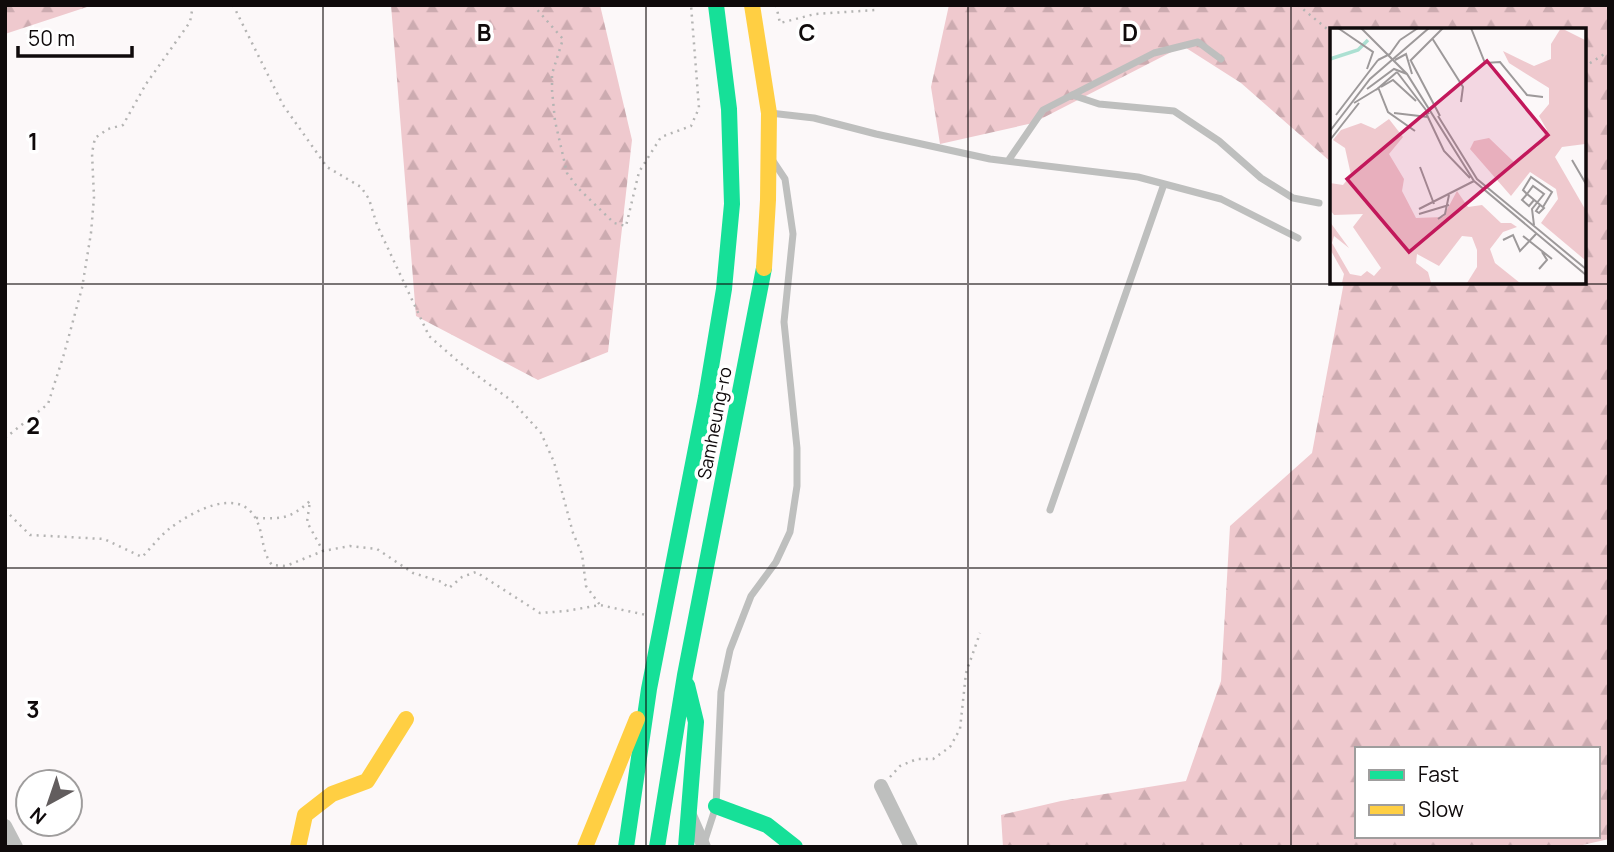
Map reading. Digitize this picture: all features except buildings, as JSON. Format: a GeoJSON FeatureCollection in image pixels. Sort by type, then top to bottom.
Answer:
{"type":"FeatureCollection","features":[{"type":"Feature","properties":{"kind":"main road","name":"Samheung-ro"},"geometry":{"type":"LineString","coordinates":[[626,847],[649,689],[711,370],[724,289],[731,216],[729,109],[716,5]]}},
{"type":"Feature","properties":{"kind":"main road","name":"Samheung-ro"},"geometry":{"type":"LineString","coordinates":[[657,847],[685,675],[764,267],[769,113],[752,5]]}},
{"type":"Feature","properties":{"kind":"main road"},"geometry":{"type":"LineString","coordinates":[[685,675],[696,722],[686,847]]}},
{"type":"Feature","properties":{"kind":"main road"},"geometry":{"type":"LineString","coordinates":[[585,847],[649,689]]}},
{"type":"Feature","properties":{"kind":"main road"},"geometry":{"type":"LineString","coordinates":[[298,847],[305,815],[332,794],[367,781],[406,719]]}},
{"type":"Feature","properties":{"kind":"main road"},"geometry":{"type":"LineString","coordinates":[[716,806],[767,825],[795,847]]}},
{"type":"Feature","properties":{"kind":"street"},"geometry":{"type":"LineString","coordinates":[[881,786],[910,847]]}},
{"type":"Feature","properties":{"kind":"street"},"geometry":{"type":"LineString","coordinates":[[687,809],[704,845]]}},
{"type":"Feature","properties":{"kind":"street"},"geometry":{"type":"LineString","coordinates":[[5,826],[16,847]]}},
{"type":"Feature","properties":{"kind":"lane"},"geometry":{"type":"LineString","coordinates":[[1008,161],[1043,110],[1154,53],[1198,42],[1221,59]]}},
{"type":"Feature","properties":{"kind":"lane"},"geometry":{"type":"LineString","coordinates":[[1072,96],[1099,104],[1174,111],[1219,141],[1261,178],[1293,198],[1319,202]]}},
{"type":"Feature","properties":{"kind":"lane"},"geometry":{"type":"LineString","coordinates":[[769,113],[814,118],[990,159],[1138,177],[1221,199],[1298,237]]}},
{"type":"Feature","properties":{"kind":"lane"},"geometry":{"type":"LineString","coordinates":[[704,845],[716,806],[721,692],[730,650],[751,596],[776,562],[790,532],[797,486],[797,448],[784,322],[793,234],[785,179],[769,156]]}},
{"type":"Feature","properties":{"kind":"lane"},"geometry":{"type":"LineString","coordinates":[[1050,510],[1164,184]]}},
{"type":"Feature","properties":{"kind":"path"},"geometry":{"type":"LineString","coordinates":[[5,438],[48,404],[64,355],[82,288],[91,233],[94,197],[92,153],[95,138],[123,125],[146,84],[190,22],[193,5]]}},
{"type":"Feature","properties":{"kind":"path"},"geometry":{"type":"LineString","coordinates":[[233,5],[282,105],[327,167],[361,187],[369,199],[377,225],[429,336],[460,363],[512,401],[541,433],[554,462],[573,533],[582,554],[586,586],[600,605]]}},
{"type":"Feature","properties":{"kind":"path"},"geometry":{"type":"LineString","coordinates":[[533,5],[562,39],[552,74],[552,90],[555,121],[566,173],[614,223],[626,226],[639,172],[646,160],[661,137],[691,126],[699,108],[691,5]]}},
{"type":"Feature","properties":{"kind":"path"},"geometry":{"type":"LineString","coordinates":[[776,5],[780,23],[816,14],[876,10],[875,5]]}},
{"type":"Feature","properties":{"kind":"path"},"geometry":{"type":"LineString","coordinates":[[1298,5],[1330,31]]}},
{"type":"Feature","properties":{"kind":"path"},"geometry":{"type":"LineString","coordinates":[[1586,65],[1609,51]]}},
{"type":"Feature","properties":{"kind":"path"},"geometry":{"type":"LineString","coordinates":[[256,518],[281,519],[295,514],[310,500],[307,522],[323,551]]}},
{"type":"Feature","properties":{"kind":"path"},"geometry":{"type":"LineString","coordinates":[[5,510],[30,535],[104,539],[142,557],[168,530],[202,508],[227,502],[245,507],[256,518],[264,555],[272,565],[286,566],[323,551],[350,546],[377,549],[413,573],[442,582],[449,588],[462,577],[476,572],[540,613],[600,605],[663,618]]}},
{"type":"Feature","properties":{"kind":"path"},"geometry":{"type":"LineString","coordinates":[[881,786],[900,766],[917,759],[933,759],[950,747],[960,729],[965,673],[980,633]]}},
{"type":"Feature","properties":{"kind":"green space"},"geometry":{"type":"Polygon","coordinates":[[[5,5],[93,5],[5,34],[5,5]]]}},
{"type":"Feature","properties":{"kind":"green space"},"geometry":{"type":"Polygon","coordinates":[[[391,5],[600,5],[632,140],[608,352],[538,380],[416,316],[391,5]]]}},
{"type":"Feature","properties":{"kind":"green space"},"geometry":{"type":"Polygon","coordinates":[[[949,5],[1609,5],[1609,839],[1574,847],[1003,847],[1001,815],[1061,801],[1186,781],[1221,681],[1230,526],[1312,453],[1344,284],[1586,284],[1586,28],[1330,28],[1330,161],[1241,83],[1183,46],[1033,123],[940,144],[931,87],[949,5]]]}},
{"type":"Feature","properties":{"kind":"traffic: fast"},"geometry":{"type":"LineString","coordinates":[[626,847],[649,689],[706,397],[724,289],[732,204],[729,109],[716,5]]}},
{"type":"Feature","properties":{"kind":"traffic: fast"},"geometry":{"type":"LineString","coordinates":[[657,847],[685,675],[764,268]]}},
{"type":"Feature","properties":{"kind":"traffic: fast"},"geometry":{"type":"LineString","coordinates":[[686,847],[696,722],[687,685]]}},
{"type":"Feature","properties":{"kind":"traffic: fast"},"geometry":{"type":"LineString","coordinates":[[716,806],[767,825],[795,847]]}},
{"type":"Feature","properties":{"kind":"traffic: slow"},"geometry":{"type":"LineString","coordinates":[[752,5],[769,113],[764,268]]}},
{"type":"Feature","properties":{"kind":"traffic: slow"},"geometry":{"type":"LineString","coordinates":[[298,847],[305,815],[332,794],[367,781],[406,719]]}},
{"type":"Feature","properties":{"kind":"traffic: slow"},"geometry":{"type":"LineString","coordinates":[[585,847],[637,719]]}}]}
